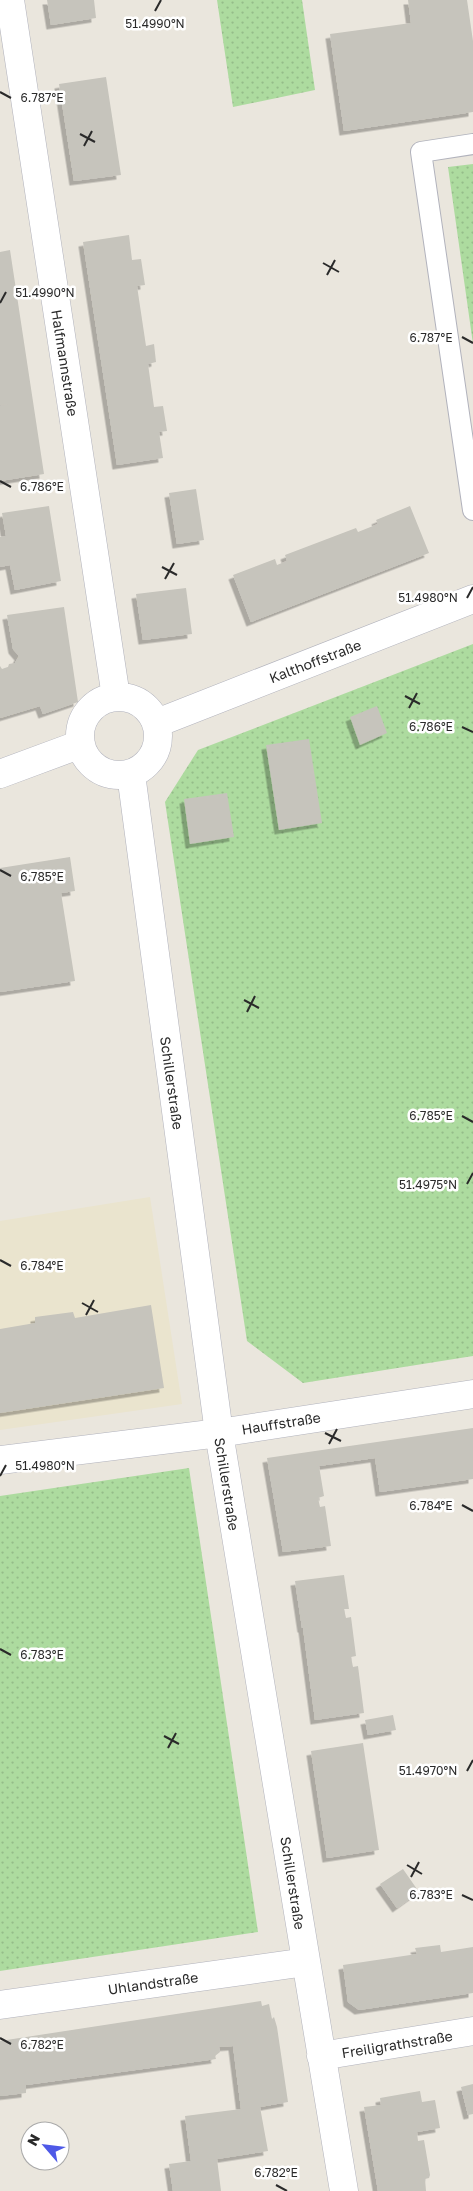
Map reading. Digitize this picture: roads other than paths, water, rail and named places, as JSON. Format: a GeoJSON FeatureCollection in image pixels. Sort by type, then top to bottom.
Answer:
{"type":"FeatureCollection","features":[{"type":"Feature","properties":{"kind":"street","name":"Halfmannstraße"},"geometry":{"type":"LineString","coordinates":[[10,0],[10,72],[116,697]]}},
{"type":"Feature","properties":{"kind":"street","name":"Kalthoffstraße"},"geometry":{"type":"LineString","coordinates":[[157,723],[473,599]]}},
{"type":"Feature","properties":{"kind":"street"},"geometry":{"type":"LineString","coordinates":[[116,697],[129,698],[141,703],[157,723],[159,736],[157,749],[151,760],[141,769],[131,774],[117,776],[104,773],[93,766],[85,756],[81,744],[80,730],[84,718],[92,708],[103,700],[116,697]]}},
{"type":"Feature","properties":{"kind":"street"},"geometry":{"type":"LineString","coordinates":[[0,774],[81,744]]}},
{"type":"Feature","properties":{"kind":"street","name":"Schillerstraße"},"geometry":{"type":"LineString","coordinates":[[131,774],[218,1433],[344,2191]]}},
{"type":"Feature","properties":{"kind":"street","name":"Hauffstraße"},"geometry":{"type":"LineString","coordinates":[[0,1460],[218,1433],[473,1394]]}},
{"type":"Feature","properties":{"kind":"street","name":"Uhlandstraße"},"geometry":{"type":"LineString","coordinates":[[0,2004],[306,1962]]}},
{"type":"Feature","properties":{"kind":"street","name":"Freiligrathstraße"},"geometry":{"type":"LineString","coordinates":[[321,2056],[473,2031]]}},
{"type":"Feature","properties":{"kind":"lane"},"geometry":{"type":"LineString","coordinates":[[473,144],[421,152],[473,510]]}}]}
